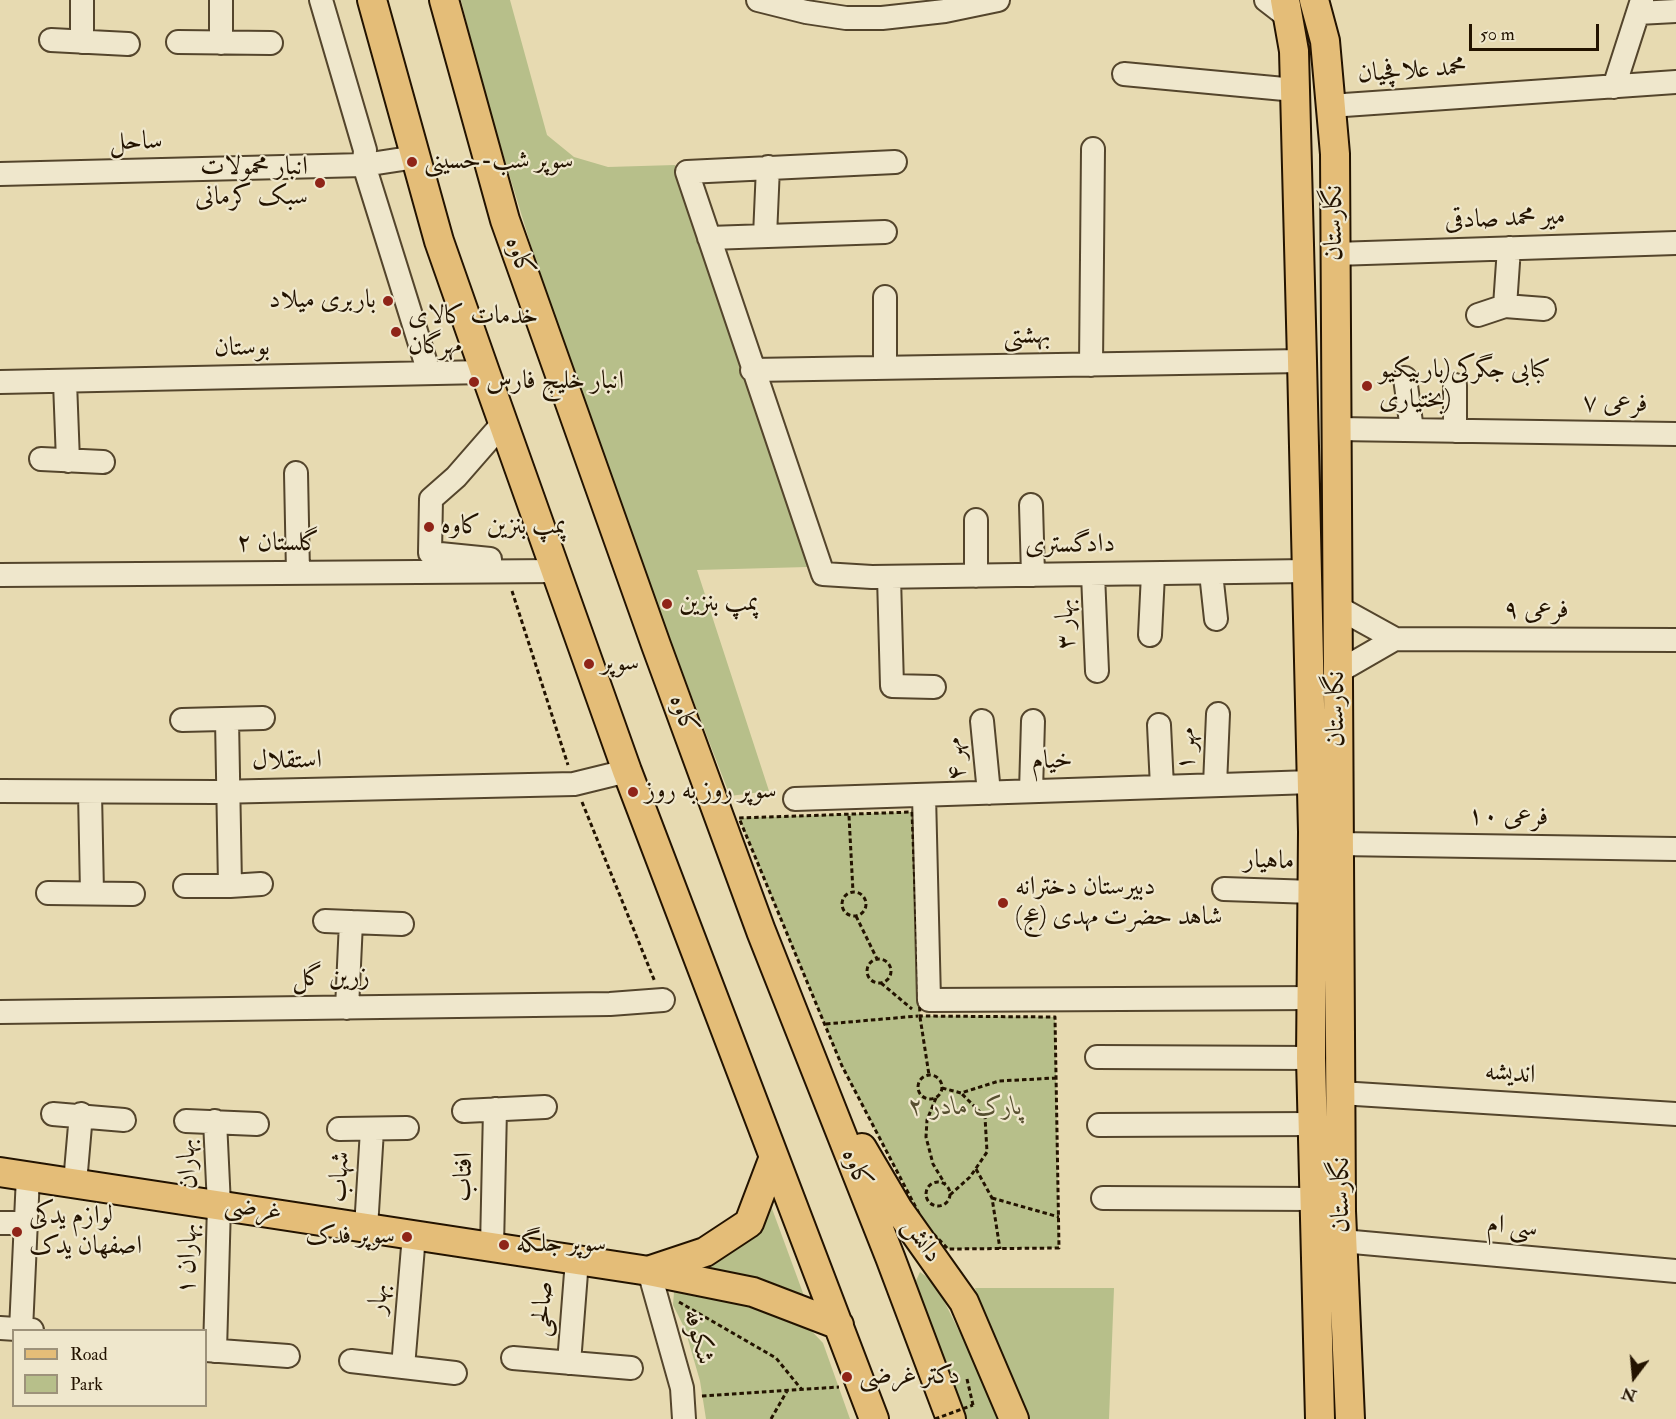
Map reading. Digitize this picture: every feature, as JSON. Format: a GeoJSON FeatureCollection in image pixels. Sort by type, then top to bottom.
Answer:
{"type":"FeatureCollection","features":[{"type":"Feature","properties":{"kind":"main road"},"geometry":{"type":"LineString","coordinates":[[372,0],[439,241],[485,372],[627,771],[874,1419]]}},
{"type":"Feature","properties":{"kind":"main road","name":"کاوه"},"geometry":{"type":"LineString","coordinates":[[444,0],[505,220],[672,690],[761,932],[813,1028],[815,1068],[939,1386],[962,1412]]}},
{"type":"Feature","properties":{"kind":"main road","name":"نگارستان"},"geometry":{"type":"LineString","coordinates":[[1314,0],[1325,41],[1335,180],[1338,844],[1326,895]]}},
{"type":"Feature","properties":{"kind":"main road","name":"نگارستان"},"geometry":{"type":"LineString","coordinates":[[1287,8],[1294,51],[1312,782],[1326,895],[1340,1093],[1342,1241],[1350,1419]]}},
{"type":"Feature","properties":{"kind":"main road"},"geometry":{"type":"LineString","coordinates":[[1297,178],[1335,180]]}},
{"type":"Feature","properties":{"kind":"main road","name":"نگارستان"},"geometry":{"type":"LineString","coordinates":[[1320,1419],[1311,1058],[1313,998],[1327,934]]}},
{"type":"Feature","properties":{"kind":"main road","name":"دانش"},"geometry":{"type":"LineString","coordinates":[[815,1068],[898,1209],[964,1302],[1014,1419]]}},
{"type":"Feature","properties":{"kind":"main road"},"geometry":{"type":"LineString","coordinates":[[652,1280],[705,1252],[749,1222],[774,1157]]}},
{"type":"Feature","properties":{"kind":"main road","name":"غرضی"},"geometry":{"type":"LineString","coordinates":[[0,1172],[577,1260],[652,1280],[753,1292],[839,1325]]}},
{"type":"Feature","properties":{"kind":"street"},"geometry":{"type":"LineString","coordinates":[[82,0],[82,42]]}},
{"type":"Feature","properties":{"kind":"street"},"geometry":{"type":"LineString","coordinates":[[221,0],[221,43]]}},
{"type":"Feature","properties":{"kind":"street"},"geometry":{"type":"LineString","coordinates":[[321,0],[365,150],[364,165],[429,373]]}},
{"type":"Feature","properties":{"kind":"street"},"geometry":{"type":"LineString","coordinates":[[758,0],[806,12],[846,18],[882,18],[945,11],[998,0]]}},
{"type":"Feature","properties":{"kind":"street"},"geometry":{"type":"LineString","coordinates":[[1266,0],[1287,8]]}},
{"type":"Feature","properties":{"kind":"street"},"geometry":{"type":"LineString","coordinates":[[1614,87],[1640,6],[1676,11]]}},
{"type":"Feature","properties":{"kind":"street"},"geometry":{"type":"LineString","coordinates":[[51,40],[128,44]]}},
{"type":"Feature","properties":{"kind":"street"},"geometry":{"type":"LineString","coordinates":[[178,42],[271,43]]}},
{"type":"Feature","properties":{"kind":"street"},"geometry":{"type":"LineString","coordinates":[[1124,74],[1295,90]]}},
{"type":"Feature","properties":{"kind":"street","name":"محمد علافچیان"},"geometry":{"type":"LineString","coordinates":[[1330,106],[1676,82]]}},
{"type":"Feature","properties":{"kind":"street"},"geometry":{"type":"LineString","coordinates":[[1091,365],[1093,149]]}},
{"type":"Feature","properties":{"kind":"street","name":"ساحل"},"geometry":{"type":"LineString","coordinates":[[0,174],[364,165],[416,157]]}},
{"type":"Feature","properties":{"kind":"street"},"geometry":{"type":"LineString","coordinates":[[752,370],[687,172],[895,162]]}},
{"type":"Feature","properties":{"kind":"street"},"geometry":{"type":"LineString","coordinates":[[765,237],[768,167]]}},
{"type":"Feature","properties":{"kind":"street"},"geometry":{"type":"LineString","coordinates":[[709,238],[885,232]]}},
{"type":"Feature","properties":{"kind":"street","name":"میر محمد صادقی"},"geometry":{"type":"LineString","coordinates":[[1335,254],[1676,243]]}},
{"type":"Feature","properties":{"kind":"street"},"geometry":{"type":"LineString","coordinates":[[1505,306],[1509,248]]}},
{"type":"Feature","properties":{"kind":"street"},"geometry":{"type":"LineString","coordinates":[[885,297],[885,368]]}},
{"type":"Feature","properties":{"kind":"street"},"geometry":{"type":"LineString","coordinates":[[1478,315],[1505,306],[1544,309]]}},
{"type":"Feature","properties":{"kind":"street","name":"بهشتی"},"geometry":{"type":"LineString","coordinates":[[752,370],[1302,362]]}},
{"type":"Feature","properties":{"kind":"street","name":"دادگستری"},"geometry":{"type":"LineString","coordinates":[[752,370],[823,574],[833,577],[889,577],[1307,572]]}},
{"type":"Feature","properties":{"kind":"street","name":"بوستان"},"geometry":{"type":"LineString","coordinates":[[0,382],[485,372]]}},
{"type":"Feature","properties":{"kind":"street"},"geometry":{"type":"LineString","coordinates":[[1406,378],[1412,430]]}},
{"type":"Feature","properties":{"kind":"street"},"geometry":{"type":"LineString","coordinates":[[65,382],[68,461]]}},
{"type":"Feature","properties":{"kind":"street"},"geometry":{"type":"LineString","coordinates":[[1455,385],[1455,430]]}},
{"type":"Feature","properties":{"kind":"street"},"geometry":{"type":"LineString","coordinates":[[504,423],[456,477],[431,498],[430,553],[499,560],[505,571]]}},
{"type":"Feature","properties":{"kind":"street","name":"فرعی ۷"},"geometry":{"type":"LineString","coordinates":[[1337,429],[1676,434]]}},
{"type":"Feature","properties":{"kind":"street"},"geometry":{"type":"LineString","coordinates":[[41,459],[104,462]]}},
{"type":"Feature","properties":{"kind":"street"},"geometry":{"type":"LineString","coordinates":[[296,473],[298,573]]}},
{"type":"Feature","properties":{"kind":"street"},"geometry":{"type":"LineString","coordinates":[[1031,505],[1033,575]]}},
{"type":"Feature","properties":{"kind":"street"},"geometry":{"type":"LineString","coordinates":[[976,520],[976,576]]}},
{"type":"Feature","properties":{"kind":"street","name":"گلستان ۲"},"geometry":{"type":"LineString","coordinates":[[0,575],[557,571]]}},
{"type":"Feature","properties":{"kind":"street"},"geometry":{"type":"LineString","coordinates":[[1211,573],[1216,619]]}},
{"type":"Feature","properties":{"kind":"street","name":"بهار ۳"},"geometry":{"type":"LineString","coordinates":[[1093,574],[1098,671]]}},
{"type":"Feature","properties":{"kind":"street"},"geometry":{"type":"LineString","coordinates":[[1150,635],[1153,574]]}},
{"type":"Feature","properties":{"kind":"street"},"geometry":{"type":"LineString","coordinates":[[889,577],[892,686],[934,687]]}},
{"type":"Feature","properties":{"kind":"street"},"geometry":{"type":"LineString","coordinates":[[1337,607],[1395,639]]}},
{"type":"Feature","properties":{"kind":"street"},"geometry":{"type":"LineString","coordinates":[[1336,673],[1395,639]]}},
{"type":"Feature","properties":{"kind":"street","name":"فرعی ۹"},"geometry":{"type":"LineString","coordinates":[[1395,639],[1676,640]]}},
{"type":"Feature","properties":{"kind":"street","name":"مهر ۱"},"geometry":{"type":"LineString","coordinates":[[1215,785],[1218,714]]}},
{"type":"Feature","properties":{"kind":"street"},"geometry":{"type":"LineString","coordinates":[[182,720],[263,718]]}},
{"type":"Feature","properties":{"kind":"street"},"geometry":{"type":"LineString","coordinates":[[226,719],[230,886]]}},
{"type":"Feature","properties":{"kind":"street","name":"مهر ۴"},"geometry":{"type":"LineString","coordinates":[[982,721],[989,793]]}},
{"type":"Feature","properties":{"kind":"street"},"geometry":{"type":"LineString","coordinates":[[1031,791],[1033,721]]}},
{"type":"Feature","properties":{"kind":"street"},"geometry":{"type":"LineString","coordinates":[[1159,725],[1162,787]]}},
{"type":"Feature","properties":{"kind":"street","name":"استقلال"},"geometry":{"type":"LineString","coordinates":[[0,791],[228,792],[574,784],[627,771]]}},
{"type":"Feature","properties":{"kind":"street","name":"خیام"},"geometry":{"type":"LineString","coordinates":[[795,799],[1312,782]]}},
{"type":"Feature","properties":{"kind":"street"},"geometry":{"type":"LineString","coordinates":[[90,792],[92,893]]}},
{"type":"Feature","properties":{"kind":"street"},"geometry":{"type":"LineString","coordinates":[[924,795],[929,1000],[1313,998]]}},
{"type":"Feature","properties":{"kind":"street","name":"فرعی ۱۰"},"geometry":{"type":"LineString","coordinates":[[1338,844],[1676,849]]}},
{"type":"Feature","properties":{"kind":"street"},"geometry":{"type":"LineString","coordinates":[[185,886],[261,884]]}},
{"type":"Feature","properties":{"kind":"street","name":"ماهیار"},"geometry":{"type":"LineString","coordinates":[[1224,889],[1326,895]]}},
{"type":"Feature","properties":{"kind":"street"},"geometry":{"type":"LineString","coordinates":[[48,893],[133,894]]}},
{"type":"Feature","properties":{"kind":"street"},"geometry":{"type":"LineString","coordinates":[[325,921],[402,924]]}},
{"type":"Feature","properties":{"kind":"street"},"geometry":{"type":"LineString","coordinates":[[347,1008],[351,922]]}},
{"type":"Feature","properties":{"kind":"street","name":"زرین گل"},"geometry":{"type":"LineString","coordinates":[[0,1012],[347,1008],[663,1000]]}},
{"type":"Feature","properties":{"kind":"street"},"geometry":{"type":"LineString","coordinates":[[1097,1057],[1311,1058]]}},
{"type":"Feature","properties":{"kind":"street","name":"اندیشه"},"geometry":{"type":"LineString","coordinates":[[1340,1093],[1676,1114]]}},
{"type":"Feature","properties":{"kind":"street"},"geometry":{"type":"LineString","coordinates":[[464,1111],[545,1107]]}},
{"type":"Feature","properties":{"kind":"street","name":"افتاب"},"geometry":{"type":"LineString","coordinates":[[492,1247],[495,1109]]}},
{"type":"Feature","properties":{"kind":"street"},"geometry":{"type":"LineString","coordinates":[[53,1114],[81,1114],[124,1120]]}},
{"type":"Feature","properties":{"kind":"street"},"geometry":{"type":"LineString","coordinates":[[75,1183],[81,1114]]}},
{"type":"Feature","properties":{"kind":"street"},"geometry":{"type":"LineString","coordinates":[[186,1121],[257,1124]]}},
{"type":"Feature","properties":{"kind":"street","name":"بهاران"},"geometry":{"type":"LineString","coordinates":[[215,1121],[219,1205]]}},
{"type":"Feature","properties":{"kind":"street"},"geometry":{"type":"LineString","coordinates":[[1099,1125],[1313,1125]]}},
{"type":"Feature","properties":{"kind":"street"},"geometry":{"type":"LineString","coordinates":[[339,1129],[407,1128]]}},
{"type":"Feature","properties":{"kind":"street","name":"شهاب"},"geometry":{"type":"LineString","coordinates":[[366,1228],[372,1130]]}},
{"type":"Feature","properties":{"kind":"street"},"geometry":{"type":"LineString","coordinates":[[21,1329],[28,1176]]}},
{"type":"Feature","properties":{"kind":"street"},"geometry":{"type":"LineString","coordinates":[[1103,1198],[1315,1199]]}},
{"type":"Feature","properties":{"kind":"street","name":"بهاران ۱"},"geometry":{"type":"LineString","coordinates":[[210,1350],[219,1205]]}},
{"type":"Feature","properties":{"kind":"street"},"geometry":{"type":"LineString","coordinates":[[0,1223],[26,1223]]}},
{"type":"Feature","properties":{"kind":"street","name":"بهار"},"geometry":{"type":"LineString","coordinates":[[403,1367],[414,1235]]}},
{"type":"Feature","properties":{"kind":"street","name":"سی ام"},"geometry":{"type":"LineString","coordinates":[[1342,1241],[1676,1271]]}},
{"type":"Feature","properties":{"kind":"street","name":"صالحی"},"geometry":{"type":"LineString","coordinates":[[568,1363],[577,1260]]}},
{"type":"Feature","properties":{"kind":"street","name":"شکوفه"},"geometry":{"type":"LineString","coordinates":[[652,1280],[683,1408]]}},
{"type":"Feature","properties":{"kind":"street"},"geometry":{"type":"LineString","coordinates":[[210,1350],[288,1356]]}},
{"type":"Feature","properties":{"kind":"street"},"geometry":{"type":"LineString","coordinates":[[513,1358],[631,1368]]}},
{"type":"Feature","properties":{"kind":"street"},"geometry":{"type":"LineString","coordinates":[[351,1361],[455,1372]]}},
{"type":"Feature","properties":{"kind":"path"},"geometry":{"type":"LineString","coordinates":[[505,571],[574,784],[663,1000]]}},
{"type":"Feature","properties":{"kind":"path"},"geometry":{"type":"LineString","coordinates":[[813,1028],[920,1016],[1055,1017],[1059,1248],[948,1249],[925,1225],[842,1066],[813,1028],[740,818],[912,812],[920,1016],[929,1075]]}},
{"type":"Feature","properties":{"kind":"path"},"geometry":{"type":"LineString","coordinates":[[849,814],[853,892]]}},
{"type":"Feature","properties":{"kind":"path"},"geometry":{"type":"LineString","coordinates":[[856,916],[863,912],[866,904],[863,897],[853,892],[845,895],[842,906],[845,912],[856,916],[878,959],[888,964],[891,971],[888,979],[881,983]]}},
{"type":"Feature","properties":{"kind":"path"},"geometry":{"type":"LineString","coordinates":[[878,959],[870,962],[867,973],[870,980],[881,983],[920,1016]]}},
{"type":"Feature","properties":{"kind":"path"},"geometry":{"type":"LineString","coordinates":[[936,1098],[924,1098],[918,1089],[921,1079],[929,1075],[936,1077],[942,1088],[961,1093],[985,1117],[987,1152],[976,1169],[950,1194],[948,1202],[940,1206],[933,1205],[928,1200],[927,1192],[930,1185],[937,1182],[945,1184]]}},
{"type":"Feature","properties":{"kind":"path"},"geometry":{"type":"LineString","coordinates":[[961,1093],[999,1081],[1056,1078]]}},
{"type":"Feature","properties":{"kind":"path"},"geometry":{"type":"LineString","coordinates":[[942,1088],[927,1120],[926,1137],[933,1164],[950,1194]]}},
{"type":"Feature","properties":{"kind":"path"},"geometry":{"type":"LineString","coordinates":[[976,1169],[992,1198],[1000,1250]]}},
{"type":"Feature","properties":{"kind":"path"},"geometry":{"type":"LineString","coordinates":[[992,1198],[1059,1217]]}},
{"type":"Feature","properties":{"kind":"path"},"geometry":{"type":"LineString","coordinates":[[652,1280],[776,1358],[802,1390]]}},
{"type":"Feature","properties":{"kind":"path"},"geometry":{"type":"LineString","coordinates":[[939,1386],[967,1379],[995,1376]]}},
{"type":"Feature","properties":{"kind":"path"},"geometry":{"type":"LineString","coordinates":[[935,1419],[962,1412],[967,1379]]}},
{"type":"Feature","properties":{"kind":"path"},"geometry":{"type":"LineString","coordinates":[[683,1408],[787,1391],[862,1385]]}},
{"type":"Feature","properties":{"kind":"path"},"geometry":{"type":"LineString","coordinates":[[771,1419],[787,1391]]}},
{"type":"Feature","properties":{"kind":"green space"},"geometry":{"type":"Polygon","coordinates":[[[461,0],[510,0],[547,135],[574,157],[608,167],[675,165],[810,557],[807,567],[697,570],[769,791],[730,796],[653,596],[580,393],[536,262],[483,89],[461,0]]]}},
{"type":"Feature","properties":{"kind":"green space","name":"پارک مادر ۲"},"geometry":{"type":"Polygon","coordinates":[[[912,812],[920,1016],[1055,1017],[1059,1248],[948,1249],[925,1225],[842,1066],[739,818],[912,812]]]}},
{"type":"Feature","properties":{"kind":"green space"},"geometry":{"type":"Polygon","coordinates":[[[767,1195],[807,1304],[679,1268],[767,1195]]]}},
{"type":"Feature","properties":{"kind":"green space"},"geometry":{"type":"Polygon","coordinates":[[[920,1272],[935,1283],[981,1375],[999,1419],[964,1419],[914,1285],[920,1272]]]}},
{"type":"Feature","properties":{"kind":"green space"},"geometry":{"type":"Polygon","coordinates":[[[686,1286],[802,1321],[823,1343],[850,1419],[706,1419],[700,1381],[685,1329],[673,1305],[674,1292],[686,1286]]]}},
{"type":"Feature","properties":{"kind":"green space"},"geometry":{"type":"Polygon","coordinates":[[[975,1288],[1114,1288],[1109,1419],[1027,1419],[996,1356],[975,1288]]]}},
{"type":"Feature","properties":{"kind":"place","name":"سوپر شب-حسینی"},"geometry":{"type":"Point","coordinates":[412,162]}},
{"type":"Feature","properties":{"kind":"place","name":"انبار محمولات سبک کرمانی"},"geometry":{"type":"Point","coordinates":[320,183]}},
{"type":"Feature","properties":{"kind":"place","name":"باربری میلاد"},"geometry":{"type":"Point","coordinates":[388,301]}},
{"type":"Feature","properties":{"kind":"place","name":"خدمات کالای مهرگان"},"geometry":{"type":"Point","coordinates":[396,332]}},
{"type":"Feature","properties":{"kind":"place","name":"انبار خلیج فارس"},"geometry":{"type":"Point","coordinates":[474,382]}},
{"type":"Feature","properties":{"kind":"place","name":"کبابی جگرکی(باربیکیو بختیاری)"},"geometry":{"type":"Point","coordinates":[1367,386]}},
{"type":"Feature","properties":{"kind":"place","name":"پمپ بنزین کاوه"},"geometry":{"type":"Point","coordinates":[429,527]}},
{"type":"Feature","properties":{"kind":"place","name":"پمپ بنزین"},"geometry":{"type":"Point","coordinates":[667,604]}},
{"type":"Feature","properties":{"kind":"place","name":"سوپر"},"geometry":{"type":"Point","coordinates":[589,664]}},
{"type":"Feature","properties":{"kind":"place","name":"سوپر روز به روز"},"geometry":{"type":"Point","coordinates":[633,792]}},
{"type":"Feature","properties":{"kind":"place","name":"دبیرستان دخترانه شاهد حضرت مهدی (عج)"},"geometry":{"type":"Point","coordinates":[1003,903]}},
{"type":"Feature","properties":{"kind":"place","name":"لوازم یدکی اصفهان یدک"},"geometry":{"type":"Point","coordinates":[17,1232]}},
{"type":"Feature","properties":{"kind":"place","name":"سوپر فدک"},"geometry":{"type":"Point","coordinates":[407,1237]}},
{"type":"Feature","properties":{"kind":"place","name":"سوپر جلگه"},"geometry":{"type":"Point","coordinates":[504,1245]}},
{"type":"Feature","properties":{"kind":"place","name":"دکتر غرضی"},"geometry":{"type":"Point","coordinates":[847,1377]}}]}
